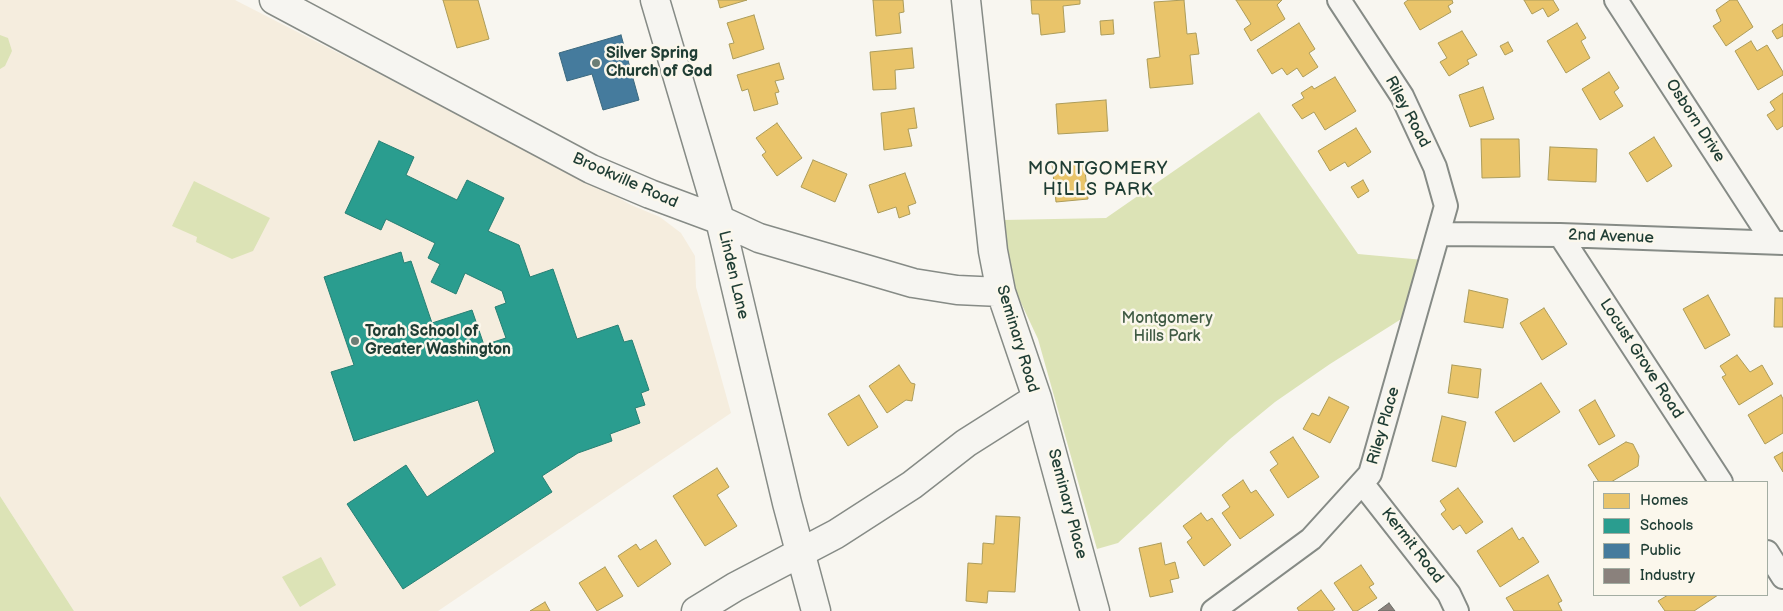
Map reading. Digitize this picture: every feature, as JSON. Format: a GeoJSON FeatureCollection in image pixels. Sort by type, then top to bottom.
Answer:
{"type":"FeatureCollection","features":[{"type":"Feature","properties":{"kind":"street","name":"Brookville Road"},"geometry":{"type":"LineString","coordinates":[[274,0],[591,168],[650,194],[720,220],[759,238],[913,283],[957,290],[1001,292]]}},
{"type":"Feature","properties":{"kind":"street","name":"Linden Lane"},"geometry":{"type":"LineString","coordinates":[[655,0],[720,220],[787,503],[801,553]]}},
{"type":"Feature","properties":{"kind":"street","name":"Seminary Road"},"geometry":{"type":"LineString","coordinates":[[696,611],[735,587],[801,553],[877,508],[966,443],[1037,398],[1001,292],[993,251],[966,0]]}},
{"type":"Feature","properties":{"kind":"street","name":"Riley Road"},"geometry":{"type":"LineString","coordinates":[[1339,0],[1402,96],[1435,167],[1446,206],[1440,234]]}},
{"type":"Feature","properties":{"kind":"street","name":"Osborn Drive"},"geometry":{"type":"LineString","coordinates":[[1616,0],[1778,242]]}},
{"type":"Feature","properties":{"kind":"street","name":"2nd Avenue"},"geometry":{"type":"LineString","coordinates":[[1440,234],[1560,235],[1778,242]]}},
{"type":"Feature","properties":{"kind":"street","name":"Riley Place"},"geometry":{"type":"LineString","coordinates":[[1213,611],[1311,539],[1370,474],[1440,234]]}},
{"type":"Feature","properties":{"kind":"street","name":"Locust Grove Road"},"geometry":{"type":"LineString","coordinates":[[1560,235],[1720,481]]}},
{"type":"Feature","properties":{"kind":"street","name":"Seminary Place"},"geometry":{"type":"LineString","coordinates":[[1037,398],[1095,611]]}},
{"type":"Feature","properties":{"kind":"street","name":"Kermit Road"},"geometry":{"type":"LineString","coordinates":[[1362,483],[1449,594],[1457,611]]}},
{"type":"Feature","properties":{"kind":"street"},"geometry":{"type":"LineString","coordinates":[[801,553],[816,611]]}},
{"type":"Feature","properties":{"kind":"street"},"geometry":{"type":"LineString","coordinates":[[1768,554],[1783,577]]}},
{"type":"Feature","properties":{"kind":"shaded area","name":"Torah School of Greater Washington"},"geometry":{"type":"Polygon","coordinates":[[[0,0],[235,0],[596,185],[631,205],[660,217],[681,233],[695,256],[696,287],[731,413],[438,611],[74,611],[0,496],[0,0]]]}},
{"type":"Feature","properties":{"kind":"green space"},"geometry":{"type":"Polygon","coordinates":[[[0,35],[8,38],[12,51],[5,66],[0,69],[0,35]]]}},
{"type":"Feature","properties":{"kind":"green space","name":"Montgomery Hills Park"},"geometry":{"type":"Polygon","coordinates":[[[1259,112],[1358,254],[1424,260],[1406,316],[1330,364],[1275,402],[1230,439],[1118,543],[1097,549],[1038,339],[1015,290],[1003,220],[1106,218],[1259,112]]]}},
{"type":"Feature","properties":{"kind":"green space"},"geometry":{"type":"Polygon","coordinates":[[[194,181],[270,218],[253,251],[232,259],[196,242],[197,237],[172,226],[194,181]]]}},
{"type":"Feature","properties":{"kind":"green space"},"geometry":{"type":"Polygon","coordinates":[[[0,496],[74,611],[0,611],[0,496]]]}},
{"type":"Feature","properties":{"kind":"green space"},"geometry":{"type":"Polygon","coordinates":[[[321,557],[336,585],[300,607],[282,577],[321,557]]]}},
{"type":"Feature","properties":{"kind":"building: Homes"},"geometry":{"type":"Polygon","coordinates":[[[443,0],[478,0],[489,39],[457,48],[443,0]]]}},
{"type":"Feature","properties":{"kind":"building: Homes"},"geometry":{"type":"Polygon","coordinates":[[[718,0],[747,0],[720,8],[718,0]]]}},
{"type":"Feature","properties":{"kind":"building: Homes"},"geometry":{"type":"Polygon","coordinates":[[[873,0],[903,0],[904,12],[899,13],[901,33],[876,36],[873,0]]]}},
{"type":"Feature","properties":{"kind":"building: Homes"},"geometry":{"type":"Polygon","coordinates":[[[1031,0],[1080,0],[1080,4],[1063,6],[1065,32],[1041,35],[1039,14],[1032,14],[1031,0]]]}},
{"type":"Feature","properties":{"kind":"building: Homes"},"geometry":{"type":"Polygon","coordinates":[[[1184,0],[1187,34],[1196,33],[1199,54],[1190,55],[1193,84],[1150,88],[1147,59],[1160,57],[1154,2],[1184,0]]]}},
{"type":"Feature","properties":{"kind":"building: Homes"},"geometry":{"type":"Polygon","coordinates":[[[1236,0],[1282,0],[1277,5],[1285,19],[1251,41],[1244,29],[1251,24],[1236,0]]]}},
{"type":"Feature","properties":{"kind":"building: Homes"},"geometry":{"type":"Polygon","coordinates":[[[1408,0],[1452,0],[1453,3],[1448,6],[1451,12],[1420,30],[1404,3],[1408,0]]]}},
{"type":"Feature","properties":{"kind":"building: Homes"},"geometry":{"type":"Polygon","coordinates":[[[1524,0],[1553,0],[1559,10],[1548,17],[1543,8],[1532,14],[1524,0]]]}},
{"type":"Feature","properties":{"kind":"building: Homes"},"geometry":{"type":"Polygon","coordinates":[[[1730,0],[1737,0],[1753,27],[1726,46],[1713,26],[1721,21],[1716,10],[1730,0]]]}},
{"type":"Feature","properties":{"kind":"building: Homes"},"geometry":{"type":"Polygon","coordinates":[[[754,15],[764,49],[733,59],[729,44],[734,43],[727,23],[754,15]]]}},
{"type":"Feature","properties":{"kind":"building: Homes"},"geometry":{"type":"Polygon","coordinates":[[[1113,20],[1114,34],[1101,35],[1100,21],[1113,20]]]}},
{"type":"Feature","properties":{"kind":"building: Homes"},"geometry":{"type":"Polygon","coordinates":[[[1299,23],[1315,49],[1309,53],[1318,67],[1303,77],[1297,68],[1287,75],[1282,68],[1272,74],[1257,50],[1299,23]]]}},
{"type":"Feature","properties":{"kind":"building: Homes"},"geometry":{"type":"Polygon","coordinates":[[[1577,23],[1586,38],[1581,41],[1590,58],[1566,73],[1547,41],[1577,23]]]}},
{"type":"Feature","properties":{"kind":"building: Homes"},"geometry":{"type":"Polygon","coordinates":[[[1783,24],[1783,36],[1777,39],[1772,31],[1783,24]]]}},
{"type":"Feature","properties":{"kind":"building: Homes"},"geometry":{"type":"Polygon","coordinates":[[[1462,31],[1477,55],[1467,60],[1469,64],[1449,76],[1440,62],[1447,58],[1438,43],[1462,31]]]}},
{"type":"Feature","properties":{"kind":"building: Homes"},"geometry":{"type":"Polygon","coordinates":[[[1751,41],[1757,51],[1767,45],[1783,72],[1783,75],[1758,90],[1735,51],[1751,41]]]}},
{"type":"Feature","properties":{"kind":"building: Homes"},"geometry":{"type":"Polygon","coordinates":[[[1508,42],[1513,51],[1505,55],[1500,46],[1508,42]]]}},
{"type":"Feature","properties":{"kind":"building: Homes"},"geometry":{"type":"Polygon","coordinates":[[[912,48],[914,68],[895,70],[896,89],[873,90],[870,52],[912,48]]]}},
{"type":"Feature","properties":{"kind":"building: Homes"},"geometry":{"type":"Polygon","coordinates":[[[779,63],[784,79],[775,81],[779,92],[775,93],[778,104],[754,111],[748,89],[742,91],[737,75],[779,63]]]}},
{"type":"Feature","properties":{"kind":"building: Homes"},"geometry":{"type":"Polygon","coordinates":[[[1609,72],[1619,88],[1614,92],[1623,106],[1600,120],[1582,89],[1609,72]]]}},
{"type":"Feature","properties":{"kind":"building: Homes"},"geometry":{"type":"Polygon","coordinates":[[[1335,77],[1356,111],[1325,130],[1314,112],[1302,119],[1292,105],[1304,98],[1301,93],[1312,86],[1314,89],[1335,77]]]}},
{"type":"Feature","properties":{"kind":"building: Homes"},"geometry":{"type":"Polygon","coordinates":[[[1483,87],[1494,119],[1470,127],[1459,95],[1483,87]]]}},
{"type":"Feature","properties":{"kind":"building: Homes"},"geometry":{"type":"Polygon","coordinates":[[[1783,93],[1783,126],[1777,130],[1767,115],[1775,110],[1770,102],[1783,93]]]}},
{"type":"Feature","properties":{"kind":"building: Homes"},"geometry":{"type":"Polygon","coordinates":[[[1106,100],[1108,131],[1058,134],[1056,104],[1106,100]]]}},
{"type":"Feature","properties":{"kind":"building: Homes"},"geometry":{"type":"Polygon","coordinates":[[[914,108],[917,128],[908,129],[912,146],[884,150],[881,113],[914,108]]]}},
{"type":"Feature","properties":{"kind":"building: Homes"},"geometry":{"type":"Polygon","coordinates":[[[777,123],[802,158],[777,176],[762,155],[766,152],[756,138],[777,123]]]}},
{"type":"Feature","properties":{"kind":"building: Homes"},"geometry":{"type":"Polygon","coordinates":[[[1356,128],[1371,152],[1348,167],[1345,162],[1330,171],[1318,151],[1356,128]]]}},
{"type":"Feature","properties":{"kind":"building: Homes"},"geometry":{"type":"Polygon","coordinates":[[[1654,137],[1672,166],[1647,182],[1629,153],[1654,137]]]}},
{"type":"Feature","properties":{"kind":"building: Homes"},"geometry":{"type":"Polygon","coordinates":[[[1481,139],[1519,139],[1520,177],[1482,178],[1481,139]]]}},
{"type":"Feature","properties":{"kind":"building: Homes"},"geometry":{"type":"Polygon","coordinates":[[[1550,147],[1597,149],[1596,182],[1548,180],[1550,147]]]}},
{"type":"Feature","properties":{"kind":"building: Homes"},"geometry":{"type":"Polygon","coordinates":[[[813,160],[847,174],[835,202],[801,187],[813,160]]]}},
{"type":"Feature","properties":{"kind":"building: Homes"},"geometry":{"type":"Polygon","coordinates":[[[1084,161],[1088,199],[1056,202],[1052,164],[1084,161]]]}},
{"type":"Feature","properties":{"kind":"building: Homes"},"geometry":{"type":"Polygon","coordinates":[[[905,173],[916,203],[908,206],[910,214],[899,218],[896,207],[878,213],[869,185],[905,173]]]}},
{"type":"Feature","properties":{"kind":"building: Homes"},"geometry":{"type":"Polygon","coordinates":[[[1363,180],[1369,191],[1358,198],[1351,187],[1363,180]]]}},
{"type":"Feature","properties":{"kind":"building: Homes"},"geometry":{"type":"Polygon","coordinates":[[[1469,290],[1508,299],[1503,328],[1464,322],[1469,290]]]}},
{"type":"Feature","properties":{"kind":"building: Homes"},"geometry":{"type":"Polygon","coordinates":[[[1708,295],[1730,335],[1705,349],[1683,309],[1708,295]]]}},
{"type":"Feature","properties":{"kind":"building: Homes"},"geometry":{"type":"Polygon","coordinates":[[[1775,298],[1783,298],[1783,327],[1774,327],[1775,298]]]}},
{"type":"Feature","properties":{"kind":"building: Homes"},"geometry":{"type":"Polygon","coordinates":[[[1544,308],[1567,344],[1542,360],[1520,323],[1544,308]]]}},
{"type":"Feature","properties":{"kind":"building: Homes"},"geometry":{"type":"Polygon","coordinates":[[[1737,355],[1750,372],[1762,365],[1773,384],[1739,405],[1722,377],[1726,375],[1720,366],[1737,355]]]}},
{"type":"Feature","properties":{"kind":"building: Homes"},"geometry":{"type":"Polygon","coordinates":[[[899,365],[911,383],[915,384],[912,401],[906,400],[887,413],[869,386],[899,365]]]}},
{"type":"Feature","properties":{"kind":"building: Homes"},"geometry":{"type":"Polygon","coordinates":[[[1452,365],[1481,369],[1478,398],[1448,393],[1452,365]]]}},
{"type":"Feature","properties":{"kind":"building: Homes"},"geometry":{"type":"Polygon","coordinates":[[[1541,383],[1560,412],[1514,442],[1495,412],[1541,383]]]}},
{"type":"Feature","properties":{"kind":"building: Homes"},"geometry":{"type":"Polygon","coordinates":[[[859,395],[878,427],[848,446],[828,414],[859,395]]]}},
{"type":"Feature","properties":{"kind":"building: Homes"},"geometry":{"type":"Polygon","coordinates":[[[1781,395],[1783,399],[1783,433],[1765,444],[1748,415],[1781,395]]]}},
{"type":"Feature","properties":{"kind":"building: Homes"},"geometry":{"type":"Polygon","coordinates":[[[1329,397],[1349,407],[1330,443],[1303,429],[1312,413],[1319,416],[1329,397]]]}},
{"type":"Feature","properties":{"kind":"building: Homes"},"geometry":{"type":"Polygon","coordinates":[[[1595,400],[1615,436],[1599,445],[1579,410],[1595,400]]]}},
{"type":"Feature","properties":{"kind":"building: Homes"},"geometry":{"type":"Polygon","coordinates":[[[1442,416],[1466,422],[1456,467],[1432,461],[1442,416]]]}},
{"type":"Feature","properties":{"kind":"building: Homes"},"geometry":{"type":"Polygon","coordinates":[[[1293,437],[1319,477],[1288,498],[1270,470],[1278,464],[1270,452],[1293,437]]]}},
{"type":"Feature","properties":{"kind":"building: Homes"},"geometry":{"type":"Polygon","coordinates":[[[1626,442],[1633,444],[1639,456],[1638,466],[1613,481],[1598,481],[1588,465],[1626,442]]]}},
{"type":"Feature","properties":{"kind":"building: Homes"},"geometry":{"type":"Polygon","coordinates":[[[1783,452],[1783,472],[1774,457],[1783,452]]]}},
{"type":"Feature","properties":{"kind":"building: Homes"},"geometry":{"type":"Polygon","coordinates":[[[717,468],[729,487],[717,495],[737,526],[705,546],[673,496],[717,468]]]}},
{"type":"Feature","properties":{"kind":"building: Homes"},"geometry":{"type":"Polygon","coordinates":[[[1243,480],[1251,493],[1256,490],[1274,515],[1240,539],[1222,513],[1230,507],[1222,495],[1243,480]]]}},
{"type":"Feature","properties":{"kind":"building: Homes"},"geometry":{"type":"Polygon","coordinates":[[[1458,488],[1483,522],[1466,534],[1460,525],[1453,530],[1441,514],[1446,510],[1440,501],[1458,488]]]}},
{"type":"Feature","properties":{"kind":"building: Homes"},"geometry":{"type":"Polygon","coordinates":[[[1201,513],[1207,521],[1212,518],[1231,545],[1204,566],[1187,542],[1192,538],[1183,526],[1201,513]]]}},
{"type":"Feature","properties":{"kind":"building: Homes"},"geometry":{"type":"Polygon","coordinates":[[[996,516],[1020,517],[1015,592],[988,591],[987,603],[966,601],[968,563],[982,564],[983,543],[994,544],[996,516]]]}},
{"type":"Feature","properties":{"kind":"building: Homes"},"geometry":{"type":"Polygon","coordinates":[[[1512,528],[1519,540],[1523,537],[1539,562],[1500,587],[1477,551],[1512,528]]]}},
{"type":"Feature","properties":{"kind":"building: Homes"},"geometry":{"type":"Polygon","coordinates":[[[656,540],[671,564],[638,587],[618,556],[636,544],[640,550],[656,540]]]}},
{"type":"Feature","properties":{"kind":"building: Homes"},"geometry":{"type":"Polygon","coordinates":[[[1161,543],[1165,565],[1175,562],[1179,578],[1170,580],[1173,592],[1150,597],[1139,548],[1161,543]]]}},
{"type":"Feature","properties":{"kind":"building: Homes"},"geometry":{"type":"Polygon","coordinates":[[[1361,565],[1374,584],[1369,587],[1377,598],[1357,611],[1353,611],[1334,583],[1361,565]]]}},
{"type":"Feature","properties":{"kind":"building: Homes"},"geometry":{"type":"Polygon","coordinates":[[[605,567],[623,596],[597,611],[579,583],[605,567]]]}},
{"type":"Feature","properties":{"kind":"building: Homes"},"geometry":{"type":"Polygon","coordinates":[[[1548,575],[1562,601],[1558,603],[1562,611],[1514,611],[1506,598],[1548,575]]]}},
{"type":"Feature","properties":{"kind":"building: Homes"},"geometry":{"type":"Polygon","coordinates":[[[1321,590],[1335,609],[1332,611],[1299,611],[1297,608],[1321,590]]]}},
{"type":"Feature","properties":{"kind":"building: Homes"},"geometry":{"type":"Polygon","coordinates":[[[1666,596],[1716,596],[1694,611],[1665,611],[1658,601],[1666,596]]]}},
{"type":"Feature","properties":{"kind":"building: Homes"},"geometry":{"type":"Polygon","coordinates":[[[545,602],[550,611],[530,611],[545,602]]]}},
{"type":"Feature","properties":{"kind":"building: Schools"},"geometry":{"type":"Polygon","coordinates":[[[379,141],[414,157],[406,175],[457,200],[467,180],[504,198],[488,231],[519,245],[530,277],[553,269],[577,339],[618,325],[624,342],[632,340],[649,390],[641,393],[645,405],[635,408],[640,423],[610,434],[612,441],[578,453],[542,476],[552,492],[403,589],[347,504],[406,465],[427,497],[495,452],[478,400],[354,441],[331,372],[354,365],[324,277],[401,252],[404,263],[411,261],[432,323],[472,310],[484,345],[506,338],[495,307],[506,303],[502,291],[465,273],[456,294],[431,282],[440,264],[428,258],[435,243],[386,219],[381,230],[345,213],[379,141]]]}},
{"type":"Feature","properties":{"kind":"building: Public","name":"Silver Spring Church of God"},"geometry":{"type":"Polygon","coordinates":[[[621,35],[639,100],[603,110],[592,74],[567,81],[559,53],[621,35]]]}},
{"type":"Feature","properties":{"kind":"building: Industry"},"geometry":{"type":"Polygon","coordinates":[[[1389,603],[1395,611],[1378,611],[1389,603]]]}},
{"type":"Feature","properties":{"kind":"place","name":"Silver Spring Church of God"},"geometry":{"type":"Point","coordinates":[596,63]}},
{"type":"Feature","properties":{"kind":"place","name":"Torah School of Greater Washington"},"geometry":{"type":"Point","coordinates":[355,341]}},
{"type":"Feature","properties":{"kind":"district","name":"MONTGOMERY HILLS PARK"},"geometry":{"type":"Point","coordinates":[1098,179]}}]}
